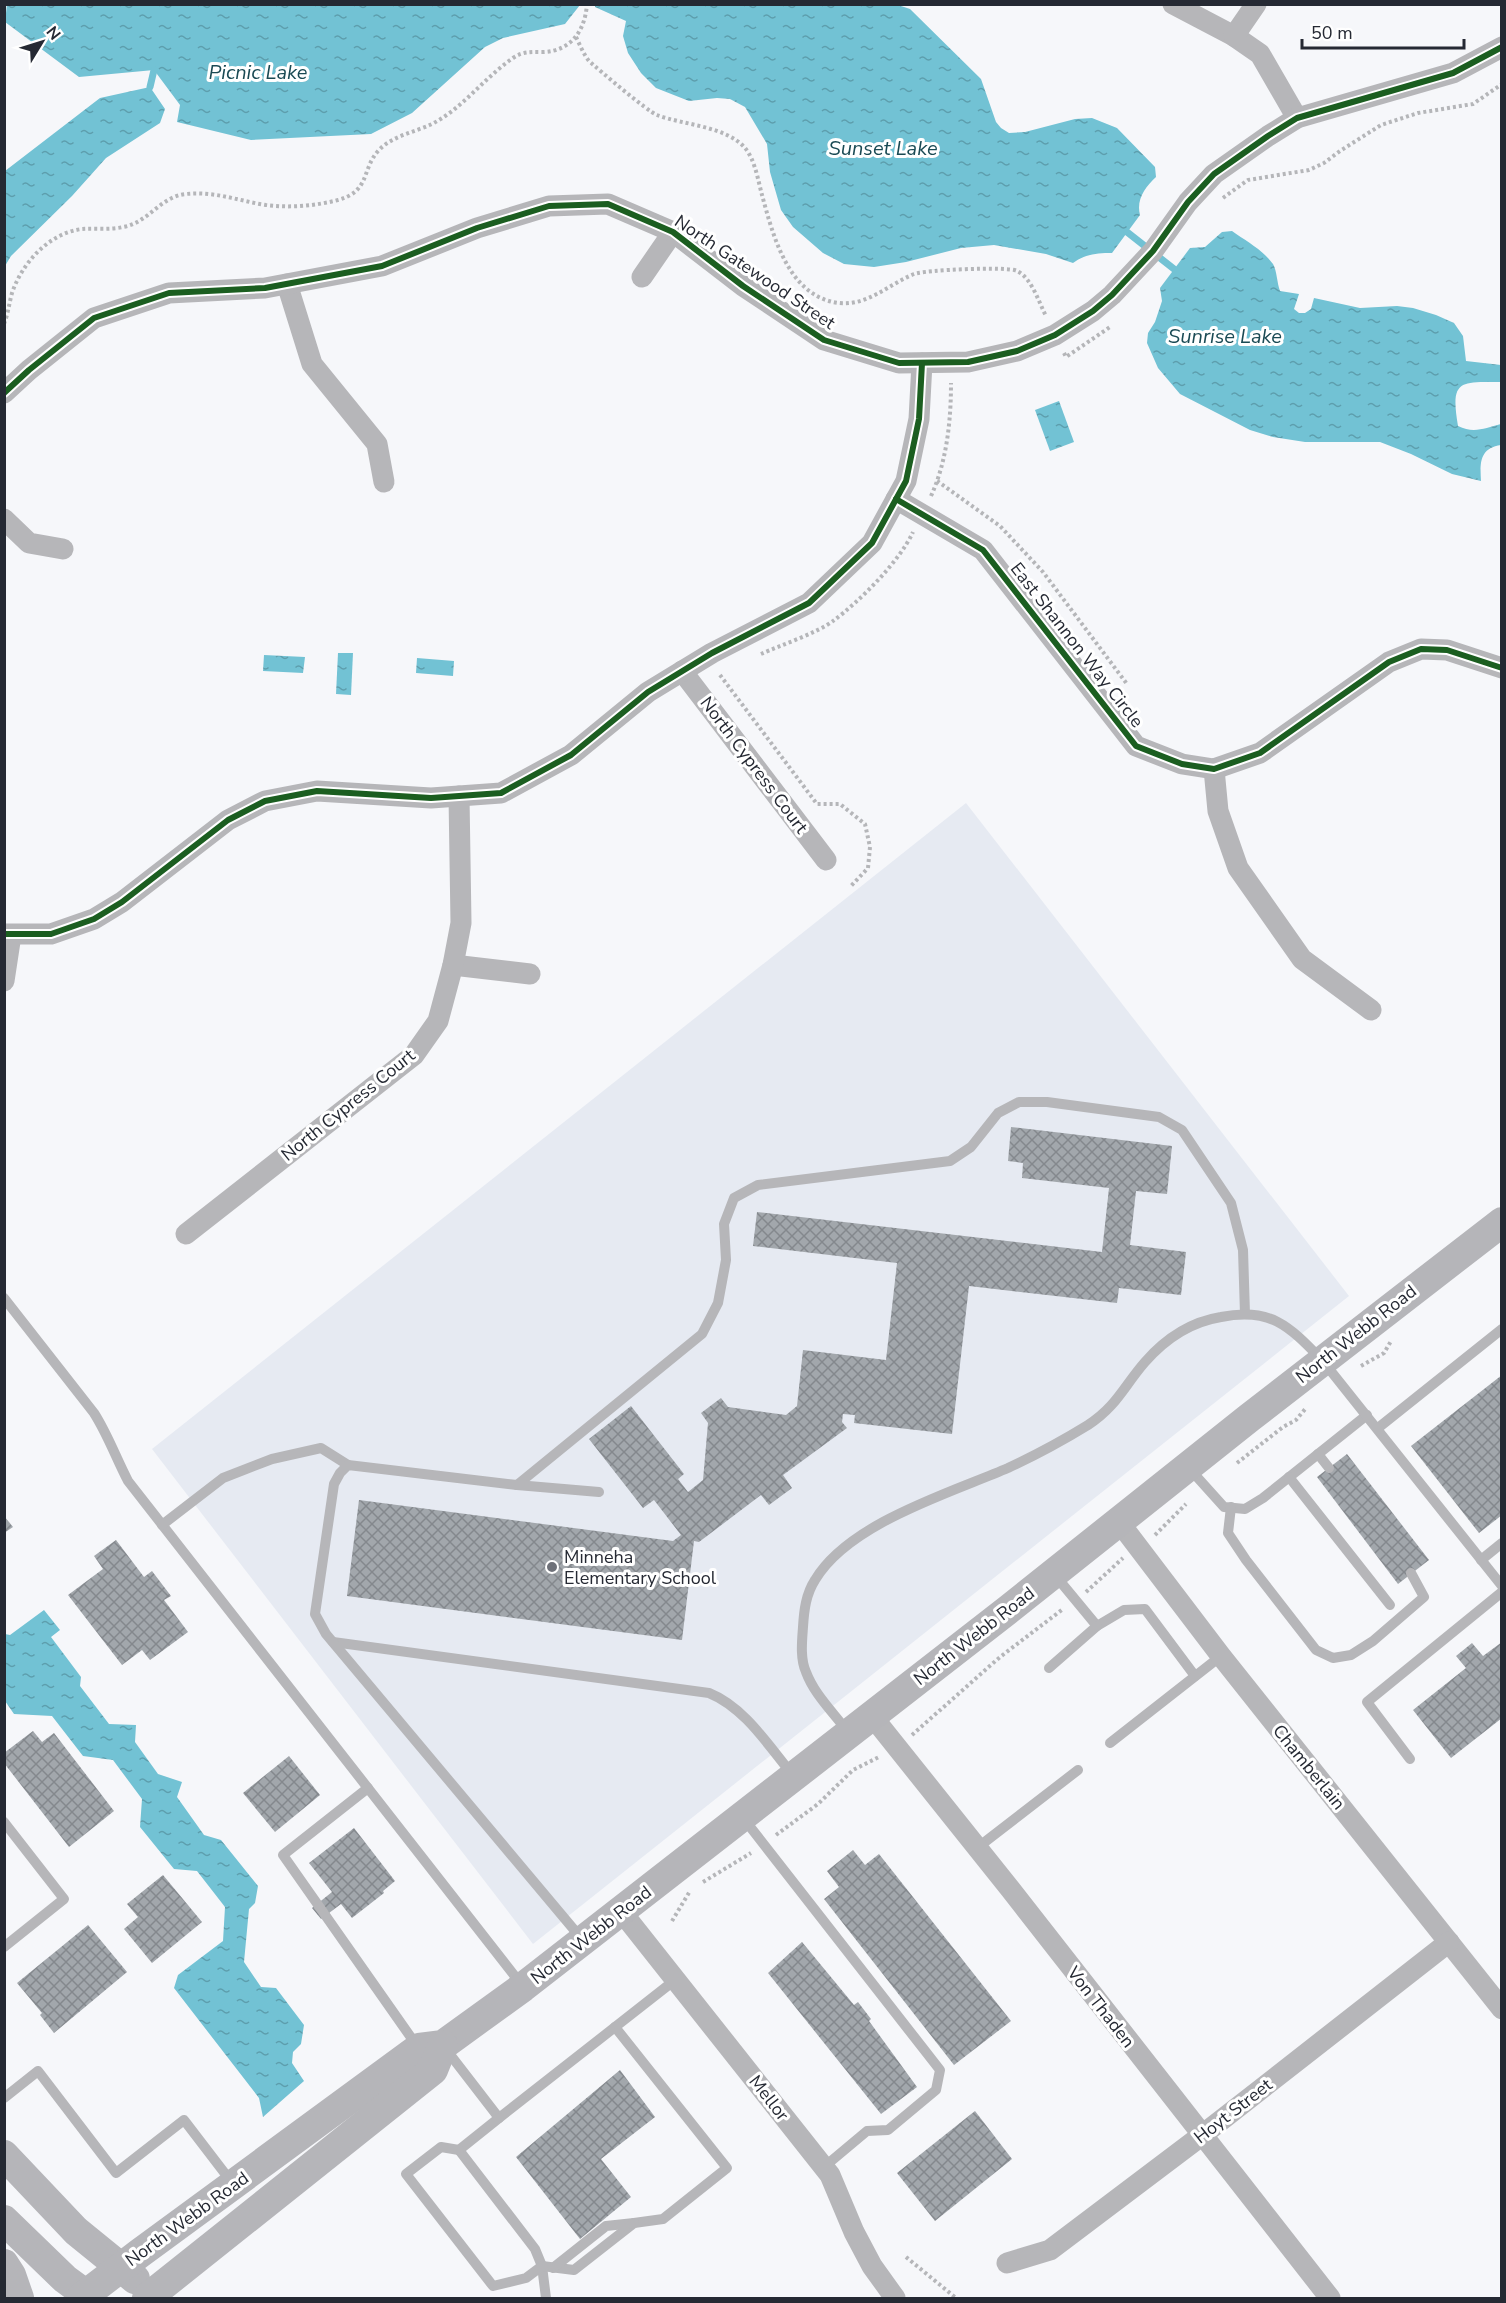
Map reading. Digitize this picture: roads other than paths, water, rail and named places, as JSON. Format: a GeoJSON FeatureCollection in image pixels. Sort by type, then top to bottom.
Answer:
{"type":"FeatureCollection","features":[{"type":"Feature","properties":{"kind":"main road","name":"North Webb Road"},"geometry":{"type":"LineString","coordinates":[[86,2297],[120,2268],[233,2184],[431,2047],[523,1987],[1054,1574],[1322,1360],[1502,1222]]}},
{"type":"Feature","properties":{"kind":"main road","name":"North Webb Road"},"geometry":{"type":"LineString","coordinates":[[155,2297],[433,2070],[431,2047]]}},
{"type":"Feature","properties":{"kind":"main road"},"geometry":{"type":"LineString","coordinates":[[4,2155],[76,2231],[155,2297]]}},
{"type":"Feature","properties":{"kind":"main road"},"geometry":{"type":"LineString","coordinates":[[4,2220],[86,2297]]}},
{"type":"Feature","properties":{"kind":"main road"},"geometry":{"type":"LineString","coordinates":[[4,2264],[11,2275],[19,2298]]}},
{"type":"Feature","properties":{"kind":"street"},"geometry":{"type":"LineString","coordinates":[[1173,4],[1234,36],[1260,54],[1297,118]]}},
{"type":"Feature","properties":{"kind":"street"},"geometry":{"type":"LineString","coordinates":[[1234,36],[1256,4]]}},
{"type":"Feature","properties":{"kind":"street","name":"North Gatewood Street"},"geometry":{"type":"LineString","coordinates":[[4,393],[29,369],[94,318],[169,293],[265,288],[382,266],[477,228],[549,207],[608,204],[673,231],[743,286],[824,340],[899,363],[968,362],[1017,351],[1055,335],[1112,296],[1153,251],[1188,202],[1214,174],[1237,156],[1297,118],[1453,73],[1502,48]]}},
{"type":"Feature","properties":{"kind":"street"},"geometry":{"type":"LineString","coordinates":[[642,277],[673,231]]}},
{"type":"Feature","properties":{"kind":"street"},"geometry":{"type":"LineString","coordinates":[[287,284],[312,364],[377,444],[384,482]]}},
{"type":"Feature","properties":{"kind":"street"},"geometry":{"type":"LineString","coordinates":[[4,981],[8,934],[51,934],[94,919],[122,902],[228,820],[265,801],[317,791],[431,798],[501,793],[571,755],[648,692],[712,652],[809,603],[872,543],[906,482],[920,418],[922,363]]}},
{"type":"Feature","properties":{"kind":"street","name":"East Shannon Way Circle"},"geometry":{"type":"LineString","coordinates":[[896,499],[983,550],[1136,746],[1182,764],[1214,769],[1260,753],[1389,662],[1421,649],[1447,651],[1502,668]]}},
{"type":"Feature","properties":{"kind":"street"},"geometry":{"type":"LineString","coordinates":[[4,519],[29,543],[63,549]]}},
{"type":"Feature","properties":{"kind":"street","name":"North Cypress Court"},"geometry":{"type":"LineString","coordinates":[[682,671],[826,860]]}},
{"type":"Feature","properties":{"kind":"street"},"geometry":{"type":"LineString","coordinates":[[1214,769],[1218,811],[1238,868],[1302,959],[1371,1010]]}},
{"type":"Feature","properties":{"kind":"street","name":"North Cypress Court"},"geometry":{"type":"LineString","coordinates":[[186,1234],[414,1055],[438,1021],[461,923],[459,796]]}},
{"type":"Feature","properties":{"kind":"street"},"geometry":{"type":"LineString","coordinates":[[453,964],[530,974]]}},
{"type":"Feature","properties":{"kind":"street","name":"Chamberlain"},"geometry":{"type":"LineString","coordinates":[[1119,1522],[1221,1656],[1502,2009]]}},
{"type":"Feature","properties":{"kind":"street","name":"Von Thaden"},"geometry":{"type":"LineString","coordinates":[[860,1725],[977,1848],[1330,2298]]}},
{"type":"Feature","properties":{"kind":"street","name":"Mellor"},"geometry":{"type":"LineString","coordinates":[[621,1911],[830,2175],[854,2232],[872,2266],[895,2298]]}},
{"type":"Feature","properties":{"kind":"street","name":"Hoyt Street"},"geometry":{"type":"LineString","coordinates":[[1007,2263],[1050,2250],[1201,2136],[1449,1942]]}},
{"type":"Feature","properties":{"kind":"lane"},"geometry":{"type":"LineString","coordinates":[[516,1485],[702,1334],[718,1303],[726,1260],[724,1224],[734,1198],[758,1185],[950,1161],[971,1147],[998,1113],[1019,1102],[1047,1102],[1159,1117],[1182,1130],[1231,1203],[1243,1250],[1245,1314]]}},
{"type":"Feature","properties":{"kind":"lane"},"geometry":{"type":"LineString","coordinates":[[4,1298],[88,1404],[107,1432],[128,1481],[523,1987]]}},
{"type":"Feature","properties":{"kind":"lane"},"geometry":{"type":"LineString","coordinates":[[860,1725],[814,1689],[805,1670],[801,1645],[806,1600],[816,1579],[829,1562],[849,1544],[893,1517],[1010,1467],[1055,1445],[1091,1423],[1116,1402],[1144,1363],[1165,1342],[1184,1329],[1204,1320],[1245,1314],[1264,1315],[1298,1335],[1322,1360],[1378,1428],[1502,1586]]}},
{"type":"Feature","properties":{"kind":"lane"},"geometry":{"type":"LineString","coordinates":[[1378,1428],[1502,1329]]}},
{"type":"Feature","properties":{"kind":"lane"},"geometry":{"type":"LineString","coordinates":[[1188,1467],[1224,1507],[1245,1509],[1367,1415]]}},
{"type":"Feature","properties":{"kind":"lane"},"geometry":{"type":"LineString","coordinates":[[162,1525],[223,1478],[272,1459],[321,1448],[348,1465],[516,1485],[599,1492]]}},
{"type":"Feature","properties":{"kind":"lane"},"geometry":{"type":"LineString","coordinates":[[1318,1454],[1329,1468]]}},
{"type":"Feature","properties":{"kind":"lane"},"geometry":{"type":"LineString","coordinates":[[348,1465],[334,1484],[315,1614],[319,1624],[583,1941]]}},
{"type":"Feature","properties":{"kind":"lane"},"geometry":{"type":"LineString","coordinates":[[1289,1477],[1389,1605]]}},
{"type":"Feature","properties":{"kind":"lane"},"geometry":{"type":"LineString","coordinates":[[1231,1507],[1228,1533],[1246,1560],[1316,1650],[1333,1658],[1351,1655],[1358,1651],[1424,1597],[1412,1574]]}},
{"type":"Feature","properties":{"kind":"lane"},"geometry":{"type":"LineString","coordinates":[[1481,1560],[1502,1543]]}},
{"type":"Feature","properties":{"kind":"lane"},"geometry":{"type":"LineString","coordinates":[[1054,1574],[1096,1626]]}},
{"type":"Feature","properties":{"kind":"lane"},"geometry":{"type":"LineString","coordinates":[[1410,1759],[1367,1702],[1502,1592]]}},
{"type":"Feature","properties":{"kind":"lane"},"geometry":{"type":"LineString","coordinates":[[1049,1668],[1096,1626],[1124,1610],[1145,1609],[1195,1676]]}},
{"type":"Feature","properties":{"kind":"lane"},"geometry":{"type":"LineString","coordinates":[[333,1642],[709,1693],[724,1699],[737,1710],[794,1776]]}},
{"type":"Feature","properties":{"kind":"lane"},"geometry":{"type":"LineString","coordinates":[[1110,1743],[1221,1656]]}},
{"type":"Feature","properties":{"kind":"lane"},"geometry":{"type":"LineString","coordinates":[[977,1848],[1078,1770]]}},
{"type":"Feature","properties":{"kind":"lane"},"geometry":{"type":"LineString","coordinates":[[368,1788],[283,1855],[431,2047],[498,2118]]}},
{"type":"Feature","properties":{"kind":"lane"},"geometry":{"type":"LineString","coordinates":[[742,1817],[940,2070],[936,2090],[888,2130],[867,2131],[824,2167]]}},
{"type":"Feature","properties":{"kind":"lane"},"geometry":{"type":"LineString","coordinates":[[4,1822],[64,1899],[4,1947]]}},
{"type":"Feature","properties":{"kind":"lane"},"geometry":{"type":"LineString","coordinates":[[459,2150],[675,1980]]}},
{"type":"Feature","properties":{"kind":"lane"},"geometry":{"type":"LineString","coordinates":[[546,2298],[542,2266],[535,2249],[459,2150],[441,2147],[406,2174],[493,2286],[526,2278],[542,2266],[574,2270],[634,2223],[663,2219],[727,2168],[615,2027]]}},
{"type":"Feature","properties":{"kind":"lane"},"geometry":{"type":"LineString","coordinates":[[4,2098],[38,2072],[116,2173],[184,2120],[233,2184]]}},
{"type":"Feature","properties":{"kind":"water","name":"Picnic Lake"},"geometry":{"type":"Polygon","coordinates":[[[7,4],[580,5],[565,24],[503,38],[485,47],[412,113],[371,134],[251,140],[177,122],[180,105],[154,70],[79,77],[5,22],[7,4]]]}},
{"type":"Feature","properties":{"kind":"water","name":"Sunset Lake"},"geometry":{"type":"Polygon","coordinates":[[[595,5],[898,5],[910,9],[981,79],[996,122],[1001,128],[1009,133],[1025,132],[1075,119],[1092,118],[1117,128],[1155,167],[1156,177],[1142,194],[1139,204],[1140,215],[1112,253],[1091,255],[1073,263],[1046,254],[994,245],[961,248],[906,262],[874,267],[844,264],[823,253],[793,227],[781,210],[770,172],[767,144],[745,107],[730,99],[689,101],[656,88],[641,73],[628,53],[623,36],[626,21],[595,5]]]}},
{"type":"Feature","properties":{"kind":"water"},"geometry":{"type":"Polygon","coordinates":[[[150,87],[165,109],[160,123],[106,158],[72,196],[11,256],[5,266],[5,171],[100,98],[150,87]]]}},
{"type":"Feature","properties":{"kind":"water","name":"Sunrise Lake"},"geometry":{"type":"Polygon","coordinates":[[[1232,231],[1259,250],[1273,264],[1280,291],[1299,294],[1294,309],[1299,313],[1305,313],[1311,309],[1314,298],[1360,308],[1397,306],[1413,308],[1454,323],[1463,336],[1466,361],[1501,365],[1501,382],[1476,382],[1461,386],[1457,391],[1458,426],[1474,430],[1501,424],[1501,445],[1488,450],[1482,458],[1481,481],[1452,474],[1380,442],[1305,442],[1273,437],[1250,430],[1180,394],[1158,368],[1147,343],[1148,333],[1155,322],[1162,301],[1160,288],[1190,248],[1205,247],[1222,232],[1232,231]]]}},
{"type":"Feature","properties":{"kind":"water"},"geometry":{"type":"Polygon","coordinates":[[[1059,401],[1074,442],[1050,451],[1035,410],[1059,401]]]}},
{"type":"Feature","properties":{"kind":"water"},"geometry":{"type":"Polygon","coordinates":[[[338,653],[353,653],[351,695],[336,694],[338,653]]]}},
{"type":"Feature","properties":{"kind":"water"},"geometry":{"type":"Polygon","coordinates":[[[264,655],[305,657],[303,673],[263,671],[264,655]]]}},
{"type":"Feature","properties":{"kind":"water"},"geometry":{"type":"Polygon","coordinates":[[[417,658],[454,661],[453,676],[416,673],[417,658]]]}},
{"type":"Feature","properties":{"kind":"water"},"geometry":{"type":"Polygon","coordinates":[[[44,1610],[60,1630],[51,1637],[81,1677],[80,1686],[109,1724],[136,1725],[135,1742],[158,1774],[182,1782],[177,1797],[204,1835],[221,1840],[258,1886],[255,1903],[249,1909],[244,1962],[261,1987],[276,1988],[304,2025],[301,2044],[293,2052],[292,2063],[304,2081],[263,2117],[259,2098],[174,1988],[178,1975],[223,1941],[225,1907],[197,1871],[174,1869],[140,1827],[142,1799],[113,1760],[83,1756],[52,1716],[14,1714],[5,1701],[5,1634],[10,1635],[44,1610]]]}},
{"type":"Feature","properties":{"kind":"waterway"},"geometry":{"type":"LineString","coordinates":[[150,87],[154,70]]}},
{"type":"Feature","properties":{"kind":"waterway"},"geometry":{"type":"LineString","coordinates":[[1127,232],[1174,269]]}},
{"type":"Feature","properties":{"kind":"place","name":"Minneha Elementary School"},"geometry":{"type":"Point","coordinates":[552,1567]}}]}
